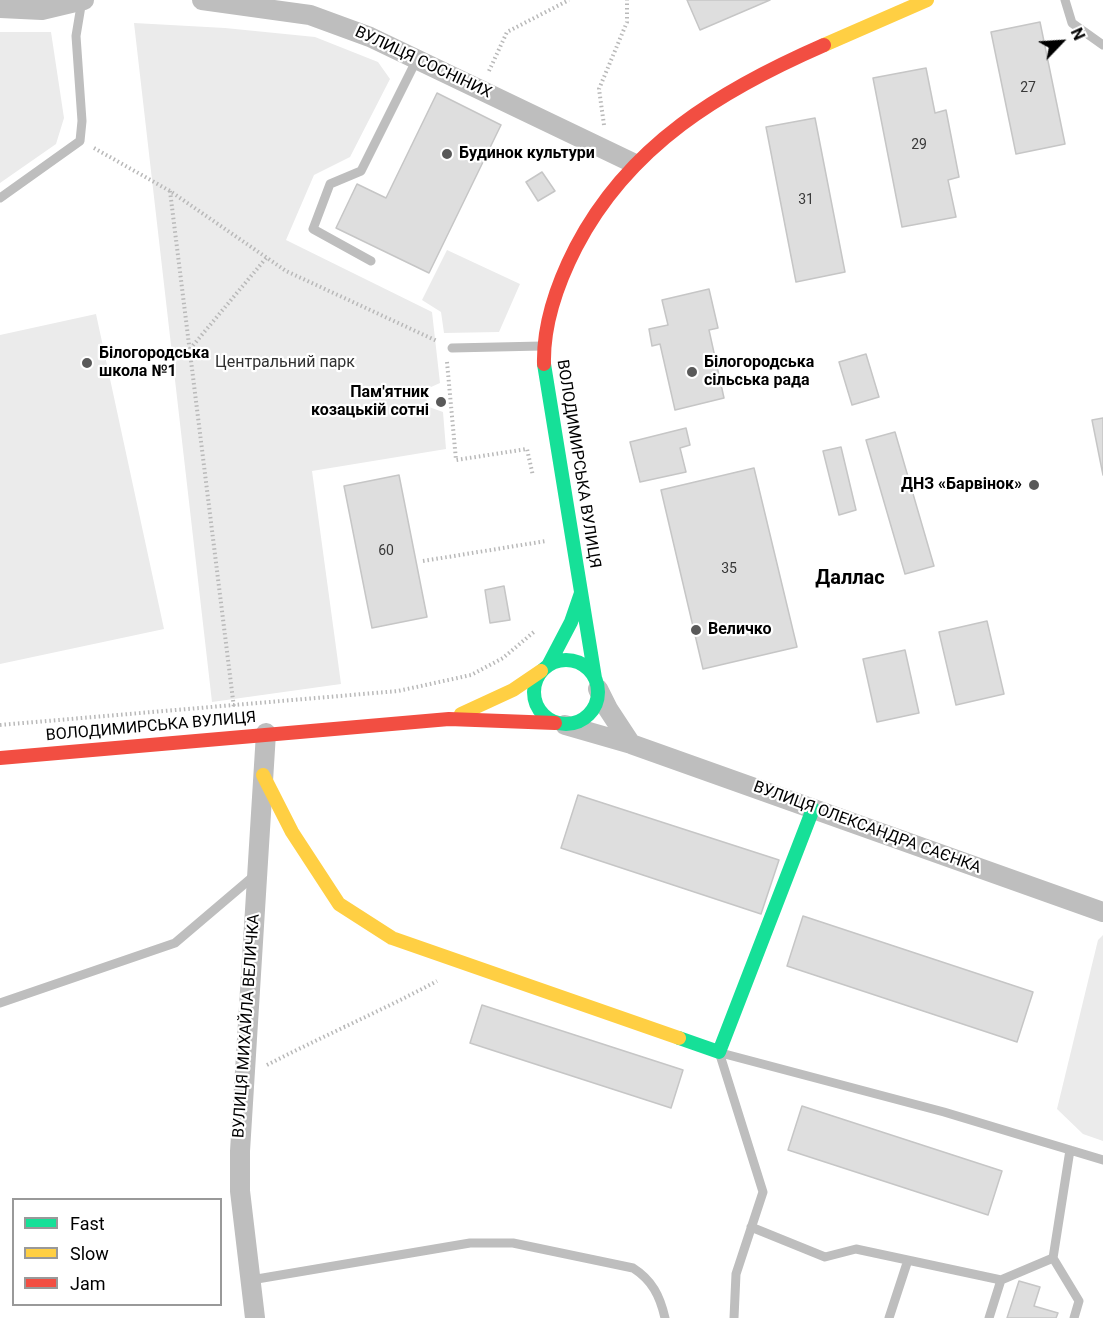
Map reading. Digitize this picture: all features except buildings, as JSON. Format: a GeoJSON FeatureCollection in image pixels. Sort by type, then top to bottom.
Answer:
{"type":"FeatureCollection","features":[{"type":"Feature","properties":{"kind":"main road","name":"ВОЛОДИМИРСЬКА ВУЛИЦЯ"},"geometry":{"type":"LineString","coordinates":[[597,683],[542,346],[556,291],[572,253],[595,210],[633,163],[682,120],[734,88],[927,0]]}},
{"type":"Feature","properties":{"kind":"main road","name":"ВОЛОДИМИРСЬКА ВУЛИЦЯ"},"geometry":{"type":"LineString","coordinates":[[449,719],[501,698],[525,685],[545,668],[571,622],[582,592]]}},
{"type":"Feature","properties":{"kind":"main road"},"geometry":{"type":"LineString","coordinates":[[570,660],[589,669],[597,683],[598,699],[586,718],[560,724],[546,718],[535,701],[533,691],[545,668],[570,660]]}},
{"type":"Feature","properties":{"kind":"main road","name":"ВОЛОДИМИРСЬКА ВУЛИЦЯ"},"geometry":{"type":"LineString","coordinates":[[0,758],[449,719],[560,724]]}},
{"type":"Feature","properties":{"kind":"main road"},"geometry":{"type":"LineString","coordinates":[[263,775],[292,832],[339,904],[392,938],[719,1053],[813,809]]}},
{"type":"Feature","properties":{"kind":"street"},"geometry":{"type":"LineString","coordinates":[[0,8],[42,9],[83,0]]}},
{"type":"Feature","properties":{"kind":"street","name":"ВУЛИЦЯ СОСНІНИХ"},"geometry":{"type":"LineString","coordinates":[[202,0],[310,15],[370,37],[633,163]]}},
{"type":"Feature","properties":{"kind":"street"},"geometry":{"type":"LineString","coordinates":[[597,683],[608,709],[631,744]]}},
{"type":"Feature","properties":{"kind":"street","name":"ВУЛИЦЯ ОЛЕКСАНДРА САЄНКА"},"geometry":{"type":"LineString","coordinates":[[560,724],[631,744],[1103,912]]}},
{"type":"Feature","properties":{"kind":"street","name":"ВУЛИЦЯ МИХАЙЛА ВЕЛИЧКА"},"geometry":{"type":"LineString","coordinates":[[255,1318],[240,1191],[240,1151],[266,734]]}},
{"type":"Feature","properties":{"kind":"lane"},"geometry":{"type":"LineString","coordinates":[[0,198],[80,141],[82,121],[76,36],[83,0]]}},
{"type":"Feature","properties":{"kind":"lane"},"geometry":{"type":"LineString","coordinates":[[1065,0],[1072,23],[1103,45]]}},
{"type":"Feature","properties":{"kind":"lane"},"geometry":{"type":"LineString","coordinates":[[370,261],[313,229],[330,184],[362,171],[417,59]]}},
{"type":"Feature","properties":{"kind":"lane"},"geometry":{"type":"LineString","coordinates":[[452,348],[542,346]]}},
{"type":"Feature","properties":{"kind":"lane"},"geometry":{"type":"LineString","coordinates":[[0,1003],[176,942],[257,874]]}},
{"type":"Feature","properties":{"kind":"lane"},"geometry":{"type":"LineString","coordinates":[[719,1053],[944,1112],[1103,1160]]}},
{"type":"Feature","properties":{"kind":"lane"},"geometry":{"type":"LineString","coordinates":[[719,1053],[763,1192],[736,1274],[734,1318]]}},
{"type":"Feature","properties":{"kind":"lane"},"geometry":{"type":"LineString","coordinates":[[1070,1150],[1053,1258],[1078,1301],[1074,1318]]}},
{"type":"Feature","properties":{"kind":"lane"},"geometry":{"type":"LineString","coordinates":[[752,1227],[825,1257],[856,1249],[1001,1280],[1053,1258]]}},
{"type":"Feature","properties":{"kind":"lane"},"geometry":{"type":"LineString","coordinates":[[250,1280],[470,1243],[513,1243],[633,1268],[649,1278],[660,1299],[665,1318]]}},
{"type":"Feature","properties":{"kind":"lane"},"geometry":{"type":"LineString","coordinates":[[889,1318],[908,1260]]}},
{"type":"Feature","properties":{"kind":"lane"},"geometry":{"type":"LineString","coordinates":[[989,1318],[1001,1280]]}},
{"type":"Feature","properties":{"kind":"path"},"geometry":{"type":"LineString","coordinates":[[481,89],[507,32],[569,0]]}},
{"type":"Feature","properties":{"kind":"path"},"geometry":{"type":"LineString","coordinates":[[607,149],[599,89],[627,22],[627,0]]}},
{"type":"Feature","properties":{"kind":"path"},"geometry":{"type":"LineString","coordinates":[[80,141],[170,191],[286,271],[452,348]]}},
{"type":"Feature","properties":{"kind":"path"},"geometry":{"type":"LineString","coordinates":[[170,191],[237,736]]}},
{"type":"Feature","properties":{"kind":"path"},"geometry":{"type":"LineString","coordinates":[[190,349],[267,257]]}},
{"type":"Feature","properties":{"kind":"path"},"geometry":{"type":"LineString","coordinates":[[452,348],[446,352],[456,460],[527,449],[534,484]]}},
{"type":"Feature","properties":{"kind":"path"},"geometry":{"type":"LineString","coordinates":[[544,529],[548,550]]}},
{"type":"Feature","properties":{"kind":"path"},"geometry":{"type":"LineString","coordinates":[[423,561],[546,541]]}},
{"type":"Feature","properties":{"kind":"path"},"geometry":{"type":"LineString","coordinates":[[0,725],[398,691],[471,675],[503,658],[527,639],[542,623]]}},
{"type":"Feature","properties":{"kind":"path"},"geometry":{"type":"LineString","coordinates":[[261,1068],[338,1028],[374,1015],[470,964]]}},
{"type":"Feature","properties":{"kind":"green space","name":"Центральний парк"},"geometry":{"type":"Polygon","coordinates":[[[134,23],[225,28],[315,37],[378,62],[390,79],[350,157],[314,175],[286,240],[432,312],[440,383],[431,387],[426,397],[429,407],[443,412],[446,449],[312,471],[341,684],[212,702],[134,23]]]}},
{"type":"Feature","properties":{"kind":"green space"},"geometry":{"type":"Polygon","coordinates":[[[0,32],[51,32],[64,118],[56,144],[0,183],[0,32]]]}},
{"type":"Feature","properties":{"kind":"green space"},"geometry":{"type":"Polygon","coordinates":[[[447,250],[520,284],[499,332],[444,333],[441,312],[422,300],[447,250]]]}},
{"type":"Feature","properties":{"kind":"green space"},"geometry":{"type":"Polygon","coordinates":[[[96,314],[164,629],[0,664],[0,335],[96,314]]]}},
{"type":"Feature","properties":{"kind":"green space"},"geometry":{"type":"Polygon","coordinates":[[[1103,935],[1103,1141],[1083,1134],[1057,1109],[1098,940],[1103,935]]]}},
{"type":"Feature","properties":{"kind":"traffic: fast"},"geometry":{"type":"LineString","coordinates":[[544,364],[595,678]]}},
{"type":"Feature","properties":{"kind":"traffic: fast"},"geometry":{"type":"LineString","coordinates":[[549,664],[571,622],[581,593]]}},
{"type":"Feature","properties":{"kind":"traffic: fast"},"geometry":{"type":"LineString","coordinates":[[560,660],[572,660],[589,669],[596,680],[598,692],[596,704],[589,715],[572,724],[560,724],[548,719],[539,710],[534,698],[534,686],[539,674],[548,665],[560,660]]}},
{"type":"Feature","properties":{"kind":"traffic: fast"},"geometry":{"type":"LineString","coordinates":[[679,1038],[719,1052],[813,809]]}},
{"type":"Feature","properties":{"kind":"traffic: slow"},"geometry":{"type":"LineString","coordinates":[[824,45],[927,0]]}},
{"type":"Feature","properties":{"kind":"traffic: slow"},"geometry":{"type":"LineString","coordinates":[[461,714],[513,690],[541,671]]}},
{"type":"Feature","properties":{"kind":"traffic: slow"},"geometry":{"type":"LineString","coordinates":[[263,775],[292,832],[339,904],[392,938],[679,1038]]}},
{"type":"Feature","properties":{"kind":"traffic: jam"},"geometry":{"type":"LineString","coordinates":[[544,364],[544,349],[552,304],[563,275],[576,247],[598,211],[623,179],[651,150],[714,102],[749,81],[824,45]]}},
{"type":"Feature","properties":{"kind":"traffic: jam"},"geometry":{"type":"LineString","coordinates":[[0,758],[449,719],[555,723]]}},
{"type":"Feature","properties":{"kind":"place","name":"Будинок культури"},"geometry":{"type":"Point","coordinates":[447,154]}},
{"type":"Feature","properties":{"kind":"place","name":"Білогородська школа №1"},"geometry":{"type":"Point","coordinates":[87,363]}},
{"type":"Feature","properties":{"kind":"place","name":"Білогородська сільська рада"},"geometry":{"type":"Point","coordinates":[692,372]}},
{"type":"Feature","properties":{"kind":"place","name":"Пам'ятник козацькій сотні"},"geometry":{"type":"Point","coordinates":[441,402]}},
{"type":"Feature","properties":{"kind":"place","name":"ДНЗ «Барвінок»"},"geometry":{"type":"Point","coordinates":[1034,485]}},
{"type":"Feature","properties":{"kind":"place","name":"Величко"},"geometry":{"type":"Point","coordinates":[696,630]}},
{"type":"Feature","properties":{"kind":"district","name":"Даллас"},"geometry":{"type":"Point","coordinates":[850,579]}}]}
